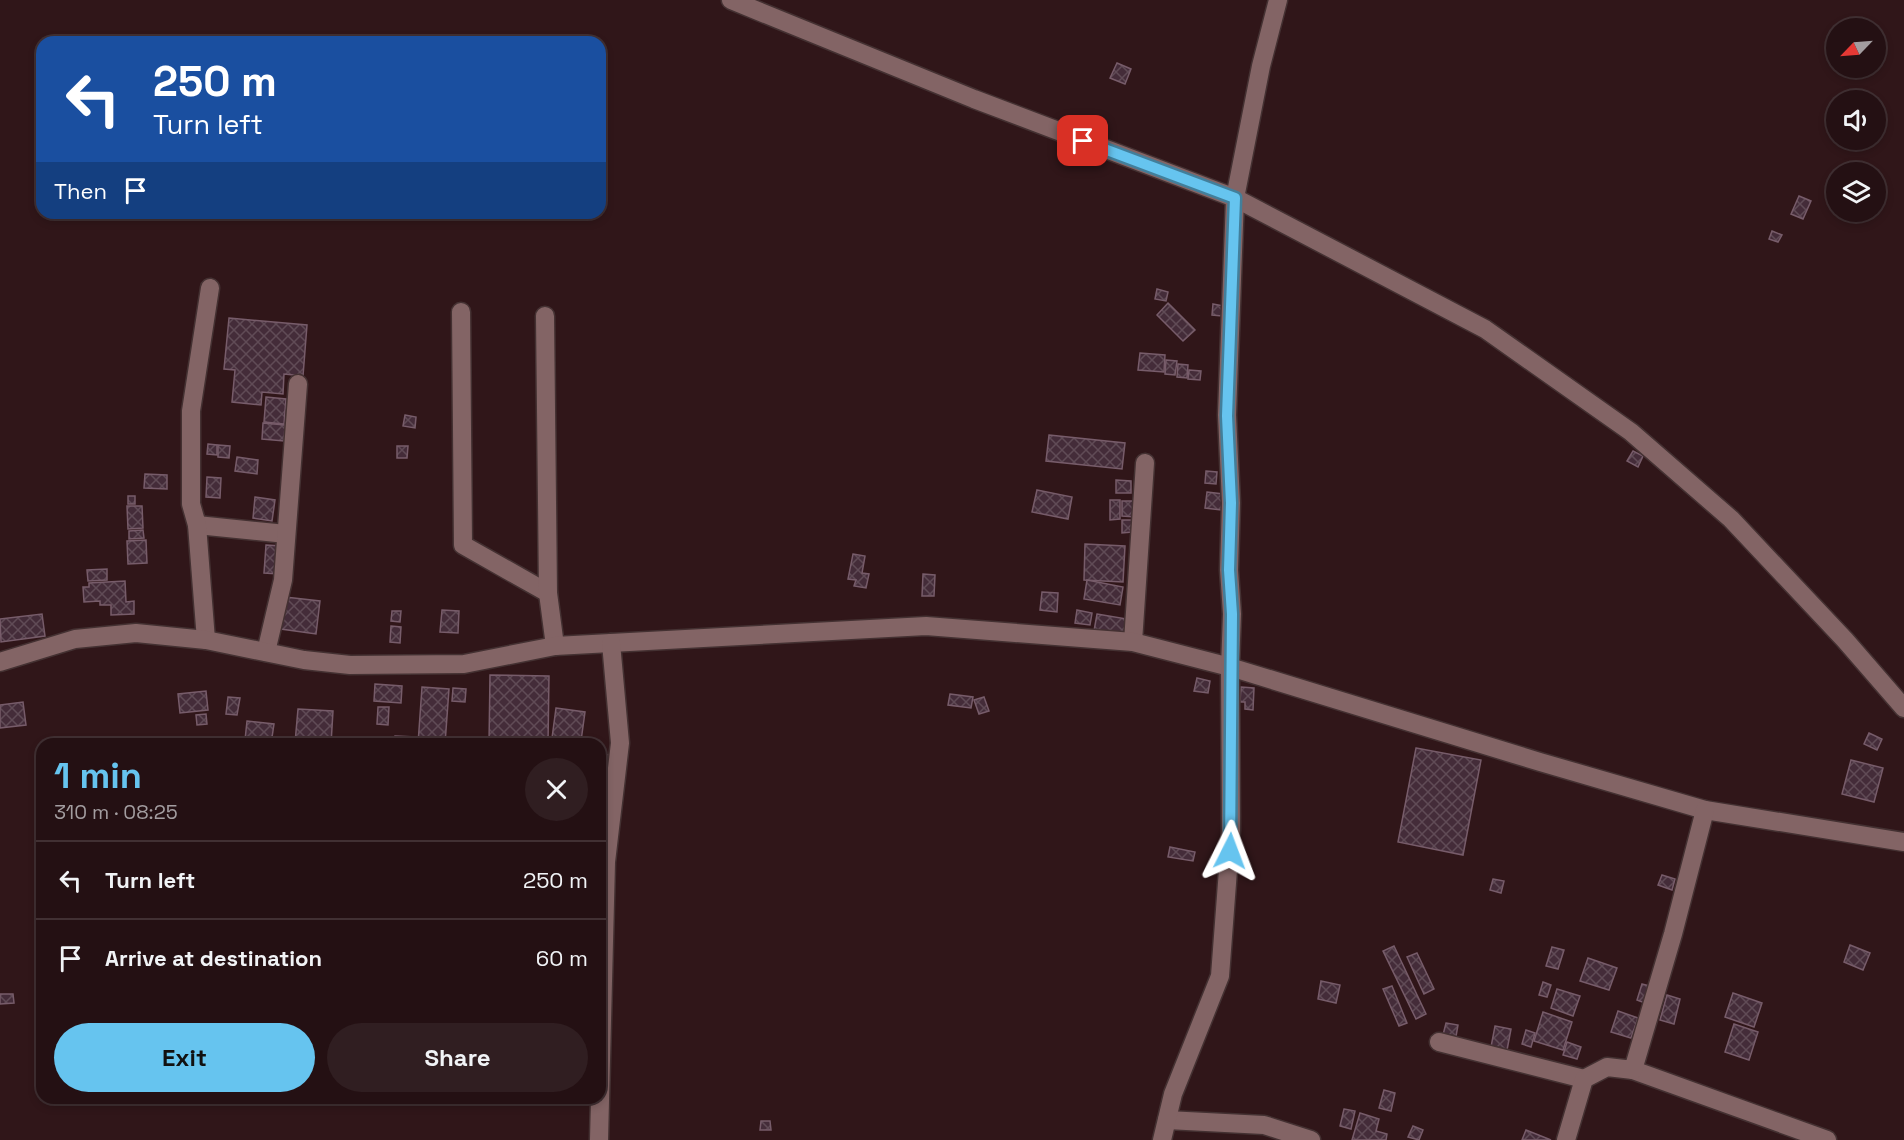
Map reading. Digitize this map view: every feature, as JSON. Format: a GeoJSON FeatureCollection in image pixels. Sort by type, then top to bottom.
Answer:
{"type":"FeatureCollection","features":[{"type":"Feature","properties":{"kind":"street"},"geometry":{"type":"LineString","coordinates":[[731,0],[974,99],[1235,198],[1485,329],[1630,432],[1731,519],[1845,640],[1904,708]]}},
{"type":"Feature","properties":{"kind":"street"},"geometry":{"type":"LineString","coordinates":[[1162,1140],[1173,1094],[1220,976],[1231,830],[1232,614],[1229,570],[1231,503],[1227,416],[1235,198],[1261,66],[1278,0]]}},
{"type":"Feature","properties":{"kind":"street"},"geometry":{"type":"LineString","coordinates":[[206,640],[196,525],[191,504],[191,411],[210,288]]}},
{"type":"Feature","properties":{"kind":"street"},"geometry":{"type":"LineString","coordinates":[[460,312],[463,545],[549,593]]}},
{"type":"Feature","properties":{"kind":"street"},"geometry":{"type":"LineString","coordinates":[[545,316],[549,593],[555,646]]}},
{"type":"Feature","properties":{"kind":"street"},"geometry":{"type":"LineString","coordinates":[[266,652],[283,580],[298,384]]}},
{"type":"Feature","properties":{"kind":"street"},"geometry":{"type":"LineString","coordinates":[[1133,642],[1145,463]]}},
{"type":"Feature","properties":{"kind":"street"},"geometry":{"type":"LineString","coordinates":[[196,525],[286,534]]}},
{"type":"Feature","properties":{"kind":"street"},"geometry":{"type":"LineString","coordinates":[[0,662],[75,639],[136,633],[206,640],[304,660],[350,665],[464,664],[555,646],[926,626],[1133,642],[1230,667],[1705,810],[1904,842]]}},
{"type":"Feature","properties":{"kind":"street"},"geometry":{"type":"LineString","coordinates":[[606,862],[620,742],[611,643]]}},
{"type":"Feature","properties":{"kind":"street"},"geometry":{"type":"LineString","coordinates":[[1633,1070],[1673,934],[1705,810]]}},
{"type":"Feature","properties":{"kind":"street"},"geometry":{"type":"LineString","coordinates":[[1439,1042],[1584,1079],[1607,1067],[1633,1070],[1827,1140]]}},
{"type":"Feature","properties":{"kind":"street"},"geometry":{"type":"LineString","coordinates":[[1566,1140],[1584,1079]]}},
{"type":"Feature","properties":{"kind":"street"},"geometry":{"type":"LineString","coordinates":[[599,1140],[600,1104]]}},
{"type":"Feature","properties":{"kind":"street"},"geometry":{"type":"LineString","coordinates":[[1167,1120],[1264,1125],[1311,1140]]}},
{"type":"Feature","properties":{"kind":"building"},"geometry":{"type":"Polygon","coordinates":[[[1117,63],[1131,69],[1125,84],[1110,78],[1117,63]]]}},
{"type":"Feature","properties":{"kind":"building"},"geometry":{"type":"Polygon","coordinates":[[[1799,196],[1811,201],[1803,219],[1791,214],[1799,196]]]}},
{"type":"Feature","properties":{"kind":"building"},"geometry":{"type":"Polygon","coordinates":[[[1772,231],[1782,235],[1778,242],[1769,239],[1772,231]]]}},
{"type":"Feature","properties":{"kind":"building"},"geometry":{"type":"Polygon","coordinates":[[[1157,289],[1168,292],[1166,301],[1155,299],[1157,289]]]}},
{"type":"Feature","properties":{"kind":"building"},"geometry":{"type":"Polygon","coordinates":[[[1168,303],[1195,330],[1183,341],[1157,315],[1168,303]]]}},
{"type":"Feature","properties":{"kind":"building"},"geometry":{"type":"Polygon","coordinates":[[[1213,304],[1224,306],[1222,316],[1212,315],[1213,304]]]}},
{"type":"Feature","properties":{"kind":"building"},"geometry":{"type":"Polygon","coordinates":[[[229,318],[307,325],[303,376],[284,374],[283,394],[262,392],[261,405],[232,402],[235,370],[224,369],[229,318]]]}},
{"type":"Feature","properties":{"kind":"building"},"geometry":{"type":"Polygon","coordinates":[[[1140,353],[1165,355],[1164,372],[1138,370],[1140,353]]]}},
{"type":"Feature","properties":{"kind":"building"},"geometry":{"type":"Polygon","coordinates":[[[1166,360],[1177,361],[1175,375],[1165,374],[1166,360]]]}},
{"type":"Feature","properties":{"kind":"building"},"geometry":{"type":"Polygon","coordinates":[[[1178,364],[1188,365],[1187,378],[1177,377],[1178,364]]]}},
{"type":"Feature","properties":{"kind":"building"},"geometry":{"type":"Polygon","coordinates":[[[1189,370],[1201,371],[1200,380],[1188,379],[1189,370]]]}},
{"type":"Feature","properties":{"kind":"building"},"geometry":{"type":"Polygon","coordinates":[[[266,397],[286,399],[284,424],[264,422],[266,397]]]}},
{"type":"Feature","properties":{"kind":"building"},"geometry":{"type":"Polygon","coordinates":[[[405,415],[416,417],[415,428],[403,426],[405,415]]]}},
{"type":"Feature","properties":{"kind":"building"},"geometry":{"type":"Polygon","coordinates":[[[263,423],[285,425],[284,441],[262,439],[263,423]]]}},
{"type":"Feature","properties":{"kind":"building"},"geometry":{"type":"Polygon","coordinates":[[[1049,435],[1125,443],[1122,469],[1046,461],[1049,435]]]}},
{"type":"Feature","properties":{"kind":"building"},"geometry":{"type":"Polygon","coordinates":[[[208,444],[217,445],[217,455],[207,454],[208,444]]]}},
{"type":"Feature","properties":{"kind":"building"},"geometry":{"type":"Polygon","coordinates":[[[218,445],[230,446],[229,458],[218,457],[218,445]]]}},
{"type":"Feature","properties":{"kind":"building"},"geometry":{"type":"Polygon","coordinates":[[[397,446],[408,446],[407,458],[397,458],[397,446]]]}},
{"type":"Feature","properties":{"kind":"building"},"geometry":{"type":"Polygon","coordinates":[[[1633,451],[1643,456],[1638,467],[1627,461],[1633,451]]]}},
{"type":"Feature","properties":{"kind":"building"},"geometry":{"type":"Polygon","coordinates":[[[237,457],[258,460],[257,474],[235,471],[237,457]]]}},
{"type":"Feature","properties":{"kind":"building"},"geometry":{"type":"Polygon","coordinates":[[[1206,471],[1217,472],[1216,484],[1205,483],[1206,471]]]}},
{"type":"Feature","properties":{"kind":"building"},"geometry":{"type":"Polygon","coordinates":[[[145,474],[167,475],[167,489],[144,488],[145,474]]]}},
{"type":"Feature","properties":{"kind":"building"},"geometry":{"type":"Polygon","coordinates":[[[207,477],[221,478],[220,498],[206,497],[207,477]]]}},
{"type":"Feature","properties":{"kind":"building"},"geometry":{"type":"Polygon","coordinates":[[[1116,480],[1131,481],[1131,493],[1116,493],[1116,480]]]}},
{"type":"Feature","properties":{"kind":"building"},"geometry":{"type":"Polygon","coordinates":[[[1037,490],[1072,497],[1068,519],[1032,512],[1037,490]]]}},
{"type":"Feature","properties":{"kind":"building"},"geometry":{"type":"Polygon","coordinates":[[[1207,492],[1223,494],[1221,510],[1205,508],[1207,492]]]}},
{"type":"Feature","properties":{"kind":"building"},"geometry":{"type":"Polygon","coordinates":[[[128,496],[135,496],[135,504],[128,504],[128,496]]]}},
{"type":"Feature","properties":{"kind":"building"},"geometry":{"type":"Polygon","coordinates":[[[255,497],[275,500],[272,521],[253,518],[255,497]]]}},
{"type":"Feature","properties":{"kind":"building"},"geometry":{"type":"Polygon","coordinates":[[[1110,500],[1120,500],[1120,519],[1110,520],[1110,500]]]}},
{"type":"Feature","properties":{"kind":"building"},"geometry":{"type":"Polygon","coordinates":[[[1122,501],[1136,501],[1136,517],[1122,516],[1122,501]]]}},
{"type":"Feature","properties":{"kind":"building"},"geometry":{"type":"Polygon","coordinates":[[[127,506],[142,506],[143,528],[128,529],[127,506]]]}},
{"type":"Feature","properties":{"kind":"building"},"geometry":{"type":"Polygon","coordinates":[[[1122,520],[1132,520],[1132,532],[1122,533],[1122,520]]]}},
{"type":"Feature","properties":{"kind":"building"},"geometry":{"type":"Polygon","coordinates":[[[143,530],[144,538],[129,539],[129,531],[143,530]]]}},
{"type":"Feature","properties":{"kind":"building"},"geometry":{"type":"Polygon","coordinates":[[[146,540],[147,563],[128,564],[127,541],[146,540]]]}},
{"type":"Feature","properties":{"kind":"building"},"geometry":{"type":"Polygon","coordinates":[[[1085,544],[1125,546],[1123,582],[1084,580],[1085,544]]]}},
{"type":"Feature","properties":{"kind":"building"},"geometry":{"type":"Polygon","coordinates":[[[266,545],[281,546],[279,574],[264,573],[266,545]]]}},
{"type":"Feature","properties":{"kind":"building"},"geometry":{"type":"Polygon","coordinates":[[[853,554],[865,556],[862,573],[869,574],[866,588],[854,586],[856,580],[848,579],[853,554]]]}},
{"type":"Feature","properties":{"kind":"building"},"geometry":{"type":"Polygon","coordinates":[[[107,569],[107,580],[88,581],[87,570],[107,569]]]}},
{"type":"Feature","properties":{"kind":"building"},"geometry":{"type":"Polygon","coordinates":[[[923,574],[935,575],[934,596],[922,596],[923,574]]]}},
{"type":"Feature","properties":{"kind":"building"},"geometry":{"type":"Polygon","coordinates":[[[1087,580],[1123,587],[1120,605],[1084,599],[1087,580]]]}},
{"type":"Feature","properties":{"kind":"building"},"geometry":{"type":"Polygon","coordinates":[[[125,581],[126,602],[134,601],[134,614],[111,615],[111,605],[100,605],[100,601],[84,602],[83,587],[89,587],[89,583],[125,581]]]}},
{"type":"Feature","properties":{"kind":"building"},"geometry":{"type":"Polygon","coordinates":[[[1042,592],[1058,593],[1057,612],[1040,610],[1042,592]]]}},
{"type":"Feature","properties":{"kind":"building"},"geometry":{"type":"Polygon","coordinates":[[[285,597],[320,601],[316,634],[281,629],[285,597]]]}},
{"type":"Feature","properties":{"kind":"building"},"geometry":{"type":"Polygon","coordinates":[[[442,610],[459,611],[458,633],[440,632],[442,610]]]}},
{"type":"Feature","properties":{"kind":"building"},"geometry":{"type":"Polygon","coordinates":[[[1077,610],[1092,613],[1090,625],[1075,623],[1077,610]]]}},
{"type":"Feature","properties":{"kind":"building"},"geometry":{"type":"Polygon","coordinates":[[[392,611],[401,611],[400,622],[391,621],[392,611]]]}},
{"type":"Feature","properties":{"kind":"building"},"geometry":{"type":"Polygon","coordinates":[[[42,614],[45,636],[1,642],[0,619],[42,614]]]}},
{"type":"Feature","properties":{"kind":"building"},"geometry":{"type":"Polygon","coordinates":[[[1097,614],[1127,619],[1124,636],[1094,631],[1097,614]]]}},
{"type":"Feature","properties":{"kind":"building"},"geometry":{"type":"Polygon","coordinates":[[[391,626],[401,627],[400,643],[390,642],[391,626]]]}},
{"type":"Feature","properties":{"kind":"building"},"geometry":{"type":"Polygon","coordinates":[[[490,675],[549,676],[548,738],[489,738],[490,675]]]}},
{"type":"Feature","properties":{"kind":"building"},"geometry":{"type":"Polygon","coordinates":[[[1197,678],[1210,681],[1208,693],[1194,691],[1197,678]]]}},
{"type":"Feature","properties":{"kind":"building"},"geometry":{"type":"Polygon","coordinates":[[[375,684],[402,686],[401,703],[374,701],[375,684]]]}},
{"type":"Feature","properties":{"kind":"building"},"geometry":{"type":"Polygon","coordinates":[[[422,687],[449,689],[445,738],[418,738],[422,687]]]}},
{"type":"Feature","properties":{"kind":"building"},"geometry":{"type":"Polygon","coordinates":[[[1241,687],[1254,688],[1253,710],[1245,709],[1245,702],[1240,702],[1241,687]]]}},
{"type":"Feature","properties":{"kind":"building"},"geometry":{"type":"Polygon","coordinates":[[[453,688],[466,689],[465,702],[452,701],[453,688]]]}},
{"type":"Feature","properties":{"kind":"building"},"geometry":{"type":"Polygon","coordinates":[[[206,691],[208,710],[180,713],[178,694],[206,691]]]}},
{"type":"Feature","properties":{"kind":"building"},"geometry":{"type":"Polygon","coordinates":[[[950,694],[973,697],[971,708],[948,705],[950,694]]]}},
{"type":"Feature","properties":{"kind":"building"},"geometry":{"type":"Polygon","coordinates":[[[228,697],[240,698],[237,715],[226,714],[228,697]]]}},
{"type":"Feature","properties":{"kind":"building"},"geometry":{"type":"Polygon","coordinates":[[[984,697],[989,711],[979,714],[974,700],[984,697]]]}},
{"type":"Feature","properties":{"kind":"building"},"geometry":{"type":"Polygon","coordinates":[[[23,702],[26,725],[0,728],[0,705],[23,702]]]}},
{"type":"Feature","properties":{"kind":"building"},"geometry":{"type":"Polygon","coordinates":[[[378,707],[389,707],[388,725],[377,724],[378,707]]]}},
{"type":"Feature","properties":{"kind":"building"},"geometry":{"type":"Polygon","coordinates":[[[556,708],[585,712],[581,738],[552,738],[556,708]]]}},
{"type":"Feature","properties":{"kind":"building"},"geometry":{"type":"Polygon","coordinates":[[[298,709],[333,711],[331,738],[295,738],[298,709]]]}},
{"type":"Feature","properties":{"kind":"building"},"geometry":{"type":"Polygon","coordinates":[[[206,714],[207,724],[197,725],[196,715],[206,714]]]}},
{"type":"Feature","properties":{"kind":"building"},"geometry":{"type":"Polygon","coordinates":[[[247,721],[274,724],[272,738],[245,738],[247,721]]]}},
{"type":"Feature","properties":{"kind":"building"},"geometry":{"type":"Polygon","coordinates":[[[1869,733],[1882,739],[1877,750],[1864,744],[1869,733]]]}},
{"type":"Feature","properties":{"kind":"building"},"geometry":{"type":"Polygon","coordinates":[[[395,736],[416,737],[416,738],[395,738],[395,736]]]}},
{"type":"Feature","properties":{"kind":"building"},"geometry":{"type":"Polygon","coordinates":[[[1416,748],[1481,760],[1463,855],[1398,842],[1416,748]]]}},
{"type":"Feature","properties":{"kind":"building"},"geometry":{"type":"Polygon","coordinates":[[[606,755],[609,755],[608,778],[606,778],[606,755]]]}},
{"type":"Feature","properties":{"kind":"building"},"geometry":{"type":"Polygon","coordinates":[[[1851,760],[1883,768],[1874,802],[1842,794],[1851,760]]]}},
{"type":"Feature","properties":{"kind":"building"},"geometry":{"type":"Polygon","coordinates":[[[1170,847],[1195,852],[1193,861],[1168,857],[1170,847]]]}},
{"type":"Feature","properties":{"kind":"building"},"geometry":{"type":"Polygon","coordinates":[[[1662,875],[1675,879],[1672,890],[1658,885],[1662,875]]]}},
{"type":"Feature","properties":{"kind":"building"},"geometry":{"type":"Polygon","coordinates":[[[1493,879],[1504,881],[1501,893],[1490,890],[1493,879]]]}},
{"type":"Feature","properties":{"kind":"building"},"geometry":{"type":"Polygon","coordinates":[[[1850,945],[1870,953],[1863,970],[1844,962],[1850,945]]]}},
{"type":"Feature","properties":{"kind":"building"},"geometry":{"type":"Polygon","coordinates":[[[1394,946],[1426,1014],[1416,1019],[1383,951],[1394,946]]]}},
{"type":"Feature","properties":{"kind":"building"},"geometry":{"type":"Polygon","coordinates":[[[1552,947],[1564,950],[1558,969],[1546,966],[1552,947]]]}},
{"type":"Feature","properties":{"kind":"building"},"geometry":{"type":"Polygon","coordinates":[[[1417,953],[1434,989],[1424,994],[1407,957],[1417,953]]]}},
{"type":"Feature","properties":{"kind":"building"},"geometry":{"type":"Polygon","coordinates":[[[1588,958],[1617,968],[1609,990],[1580,981],[1588,958]]]}},
{"type":"Feature","properties":{"kind":"building"},"geometry":{"type":"Polygon","coordinates":[[[1321,981],[1340,985],[1336,1003],[1318,999],[1321,981]]]}},
{"type":"Feature","properties":{"kind":"building"},"geometry":{"type":"Polygon","coordinates":[[[1543,982],[1551,985],[1547,997],[1539,995],[1543,982]]]}},
{"type":"Feature","properties":{"kind":"building"},"geometry":{"type":"Polygon","coordinates":[[[1642,984],[1650,986],[1645,1003],[1637,1000],[1642,984]]]}},
{"type":"Feature","properties":{"kind":"building"},"geometry":{"type":"Polygon","coordinates":[[[1392,986],[1407,1023],[1399,1026],[1383,989],[1392,986]]]}},
{"type":"Feature","properties":{"kind":"building"},"geometry":{"type":"Polygon","coordinates":[[[1557,989],[1580,996],[1573,1016],[1551,1008],[1557,989]]]}},
{"type":"Feature","properties":{"kind":"building"},"geometry":{"type":"Polygon","coordinates":[[[1733,993],[1762,1003],[1754,1027],[1725,1017],[1733,993]]]}},
{"type":"Feature","properties":{"kind":"building"},"geometry":{"type":"Polygon","coordinates":[[[0,994],[13,994],[14,1003],[0,1004],[0,994]]]}},
{"type":"Feature","properties":{"kind":"building"},"geometry":{"type":"Polygon","coordinates":[[[1667,995],[1680,999],[1674,1024],[1660,1020],[1667,995]]]}},
{"type":"Feature","properties":{"kind":"building"},"geometry":{"type":"Polygon","coordinates":[[[1618,1011],[1638,1018],[1631,1038],[1611,1032],[1618,1011]]]}},
{"type":"Feature","properties":{"kind":"building"},"geometry":{"type":"Polygon","coordinates":[[[1543,1012],[1572,1022],[1563,1050],[1534,1041],[1543,1012]]]}},
{"type":"Feature","properties":{"kind":"building"},"geometry":{"type":"Polygon","coordinates":[[[1446,1023],[1458,1025],[1455,1042],[1442,1039],[1446,1023]]]}},
{"type":"Feature","properties":{"kind":"building"},"geometry":{"type":"Polygon","coordinates":[[[1734,1024],[1758,1032],[1749,1060],[1725,1052],[1734,1024]]]}},
{"type":"Feature","properties":{"kind":"building"},"geometry":{"type":"Polygon","coordinates":[[[1495,1026],[1511,1029],[1507,1050],[1491,1047],[1495,1026]]]}},
{"type":"Feature","properties":{"kind":"building"},"geometry":{"type":"Polygon","coordinates":[[[1526,1030],[1535,1033],[1531,1047],[1522,1044],[1526,1030]]]}},
{"type":"Feature","properties":{"kind":"building"},"geometry":{"type":"Polygon","coordinates":[[[1567,1042],[1581,1047],[1577,1059],[1563,1055],[1567,1042]]]}},
{"type":"Feature","properties":{"kind":"building"},"geometry":{"type":"Polygon","coordinates":[[[1384,1090],[1395,1093],[1391,1111],[1379,1108],[1384,1090]]]}},
{"type":"Feature","properties":{"kind":"building"},"geometry":{"type":"Polygon","coordinates":[[[1344,1109],[1355,1111],[1351,1129],[1340,1126],[1344,1109]]]}},
{"type":"Feature","properties":{"kind":"building"},"geometry":{"type":"Polygon","coordinates":[[[1360,1113],[1379,1119],[1376,1131],[1387,1134],[1386,1140],[1352,1140],[1360,1113]]]}},
{"type":"Feature","properties":{"kind":"building"},"geometry":{"type":"Polygon","coordinates":[[[761,1121],[770,1121],[771,1130],[760,1130],[761,1121]]]}},
{"type":"Feature","properties":{"kind":"building"},"geometry":{"type":"Polygon","coordinates":[[[1413,1126],[1423,1130],[1419,1140],[1408,1137],[1413,1126]]]}},
{"type":"Feature","properties":{"kind":"building"},"geometry":{"type":"Polygon","coordinates":[[[1526,1130],[1551,1140],[1522,1140],[1526,1130]]]}},
{"type":"Feature","properties":{"kind":"route"},"geometry":{"type":"LineString","coordinates":[[1083,141],[1235,198],[1227,416],[1231,503],[1229,570],[1232,614],[1230,851]]}}]}
